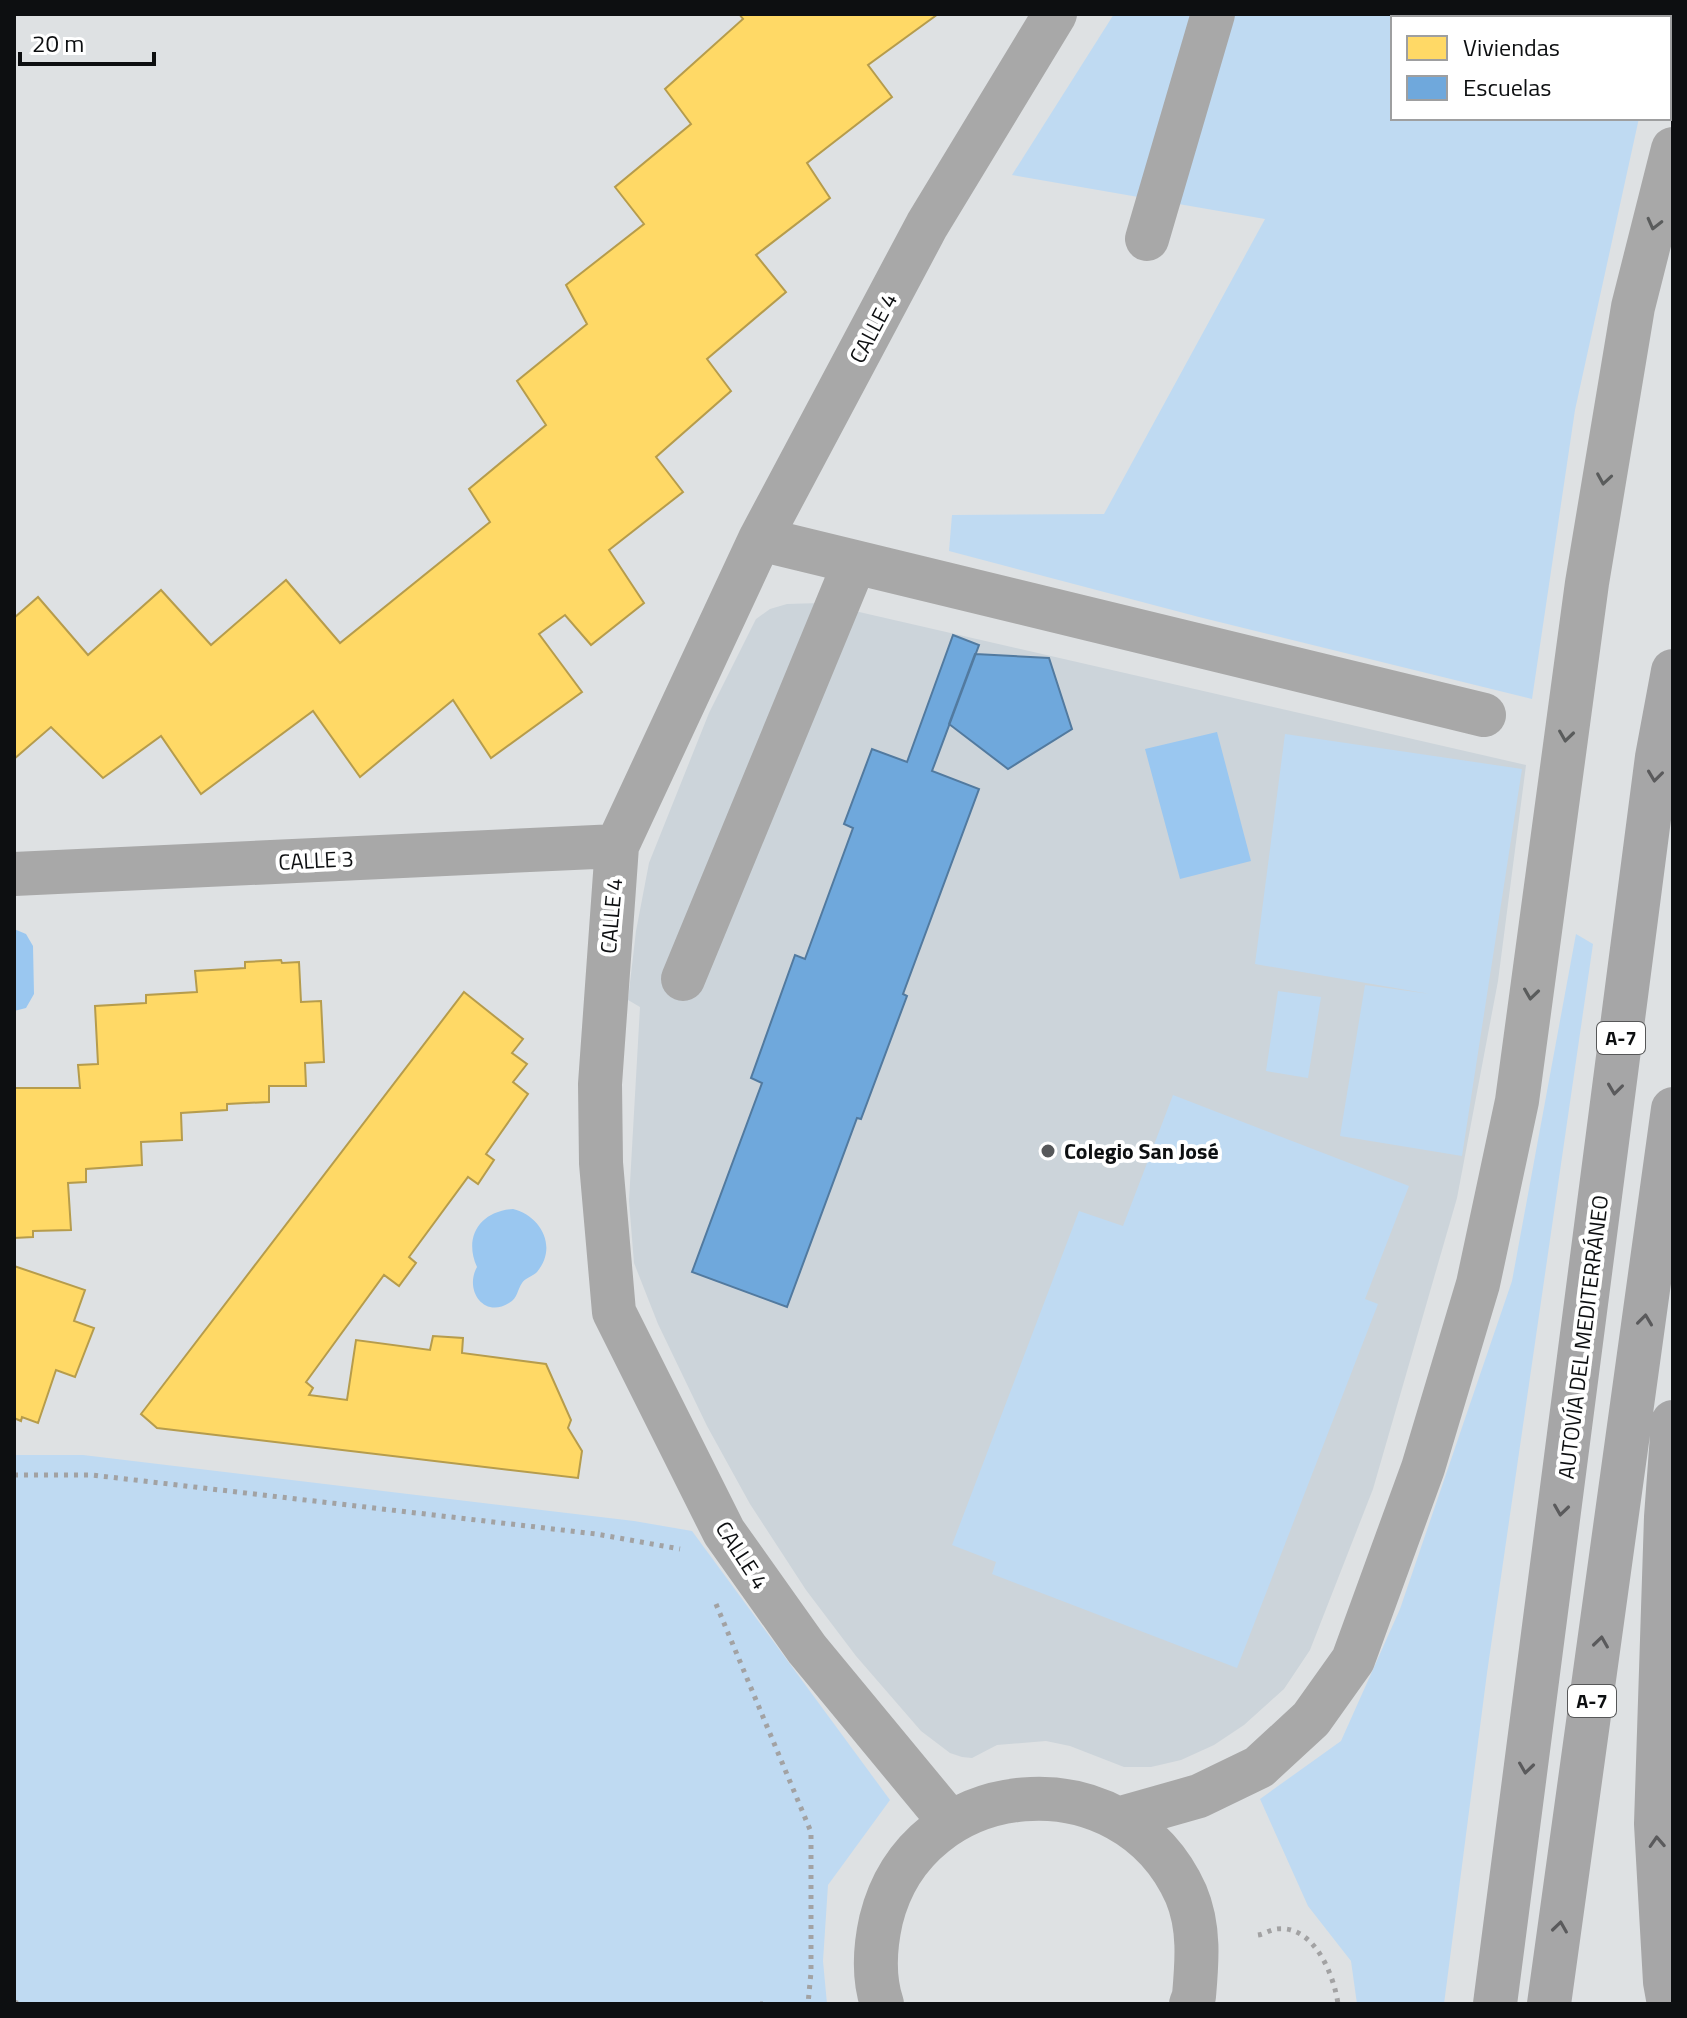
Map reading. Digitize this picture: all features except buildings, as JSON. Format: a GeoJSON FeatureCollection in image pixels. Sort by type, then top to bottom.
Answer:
{"type":"FeatureCollection","features":[{"type":"Feature","properties":{"kind":"highway","name":"AUTOVÍA DEL MEDITERRÁNEO"},"geometry":{"type":"LineString","coordinates":[[1495,2004],[1655,773],[1673,671]]}},
{"type":"Feature","properties":{"kind":"highway","name":"A-7"},"geometry":{"type":"LineString","coordinates":[[1549,2004],[1673,1109]]}},
{"type":"Feature","properties":{"kind":"highway"},"geometry":{"type":"LineString","coordinates":[[1669,2004],[1665,1982],[1656,1824],[1666,1517],[1673,1422]]}},
{"type":"Feature","properties":{"kind":"street","name":"CALLE 4"},"geometry":{"type":"LineString","coordinates":[[950,1822],[807,1649],[724,1532],[614,1312],[601,1163],[600,1084],[617,846],[760,539],[927,225],[1055,14]]}},
{"type":"Feature","properties":{"kind":"street"},"geometry":{"type":"LineString","coordinates":[[1147,239],[1213,14]]}},
{"type":"Feature","properties":{"kind":"street"},"geometry":{"type":"LineString","coordinates":[[1118,1819],[1199,1796],[1259,1767],[1311,1719],[1353,1660],[1423,1468],[1478,1284],[1517,1101],[1590,568],[1633,307],[1673,149]]}},
{"type":"Feature","properties":{"kind":"street"},"geometry":{"type":"LineString","coordinates":[[760,539],[1484,715]]}},
{"type":"Feature","properties":{"kind":"street"},"geometry":{"type":"LineString","coordinates":[[683,979],[855,562]]}},
{"type":"Feature","properties":{"kind":"street","name":"CALLE 3"},"geometry":{"type":"LineString","coordinates":[[14,874],[617,846]]}},
{"type":"Feature","properties":{"kind":"street"},"geometry":{"type":"LineString","coordinates":[[878,2001],[875,1946],[887,1897],[913,1855],[950,1822],[990,1804],[1034,1797],[1078,1802],[1118,1819],[1158,1852],[1186,1895],[1198,1945],[1191,2004]]}},
{"type":"Feature","properties":{"kind":"path"},"geometry":{"type":"LineString","coordinates":[[14,1475],[92,1475],[596,1534],[680,1548],[688,1559]]}},
{"type":"Feature","properties":{"kind":"path"},"geometry":{"type":"LineString","coordinates":[[713,1597],[811,1832],[811,1972],[808,2004]]}},
{"type":"Feature","properties":{"kind":"path"},"geometry":{"type":"LineString","coordinates":[[1258,1935],[1278,1929],[1302,1935],[1321,1954],[1336,1988],[1338,2004]]}},
{"type":"Feature","properties":{"kind":"path"},"geometry":{"type":"LineString","coordinates":[[14,2002],[21,2004]]}},
{"type":"Feature","properties":{"kind":"shaded area"},"geometry":{"type":"Polygon","coordinates":[[[1114,14],[1662,14],[1391,16],[1391,120],[1639,120],[1575,410],[1532,699],[1199,617],[949,551],[952,515],[1104,514],[1265,219],[1012,175],[1114,14]]]}},
{"type":"Feature","properties":{"kind":"shaded area","name":"Colegio San José"},"geometry":{"type":"Polygon","coordinates":[[[820,603],[1526,765],[1498,981],[1457,1198],[1373,1489],[1310,1650],[1284,1689],[1244,1725],[1214,1745],[1181,1760],[1151,1767],[1124,1767],[1070,1746],[1046,1741],[997,1745],[972,1758],[962,1757],[950,1753],[921,1731],[856,1656],[806,1590],[750,1504],[707,1426],[658,1324],[634,1263],[629,1201],[640,1007],[628,1000],[636,931],[649,863],[709,713],[756,619],[770,609],[787,604],[820,603]]]}},
{"type":"Feature","properties":{"kind":"shaded area"},"geometry":{"type":"Polygon","coordinates":[[[1285,734],[1522,769],[1462,1156],[1340,1136],[1365,985],[1430,994],[1255,964],[1285,734]]]}},
{"type":"Feature","properties":{"kind":"shaded area"},"geometry":{"type":"Polygon","coordinates":[[[1576,934],[1593,944],[1487,1673],[1444,2004],[1357,2004],[1351,1961],[1308,1906],[1260,1799],[1341,1741],[1400,1609],[1512,1281],[1576,934]]]}},
{"type":"Feature","properties":{"kind":"shaded area"},"geometry":{"type":"Polygon","coordinates":[[[1278,991],[1321,997],[1308,1078],[1266,1071],[1278,991]]]}},
{"type":"Feature","properties":{"kind":"shaded area"},"geometry":{"type":"Polygon","coordinates":[[[1173,1095],[1409,1186],[1365,1299],[1378,1304],[1237,1668],[992,1574],[996,1562],[952,1545],[1079,1211],[1123,1226],[1173,1095]]]}},
{"type":"Feature","properties":{"kind":"shaded area"},"geometry":{"type":"Polygon","coordinates":[[[14,1455],[83,1455],[634,1521],[692,1531],[890,1800],[828,1885],[823,1961],[827,2004],[14,2004],[14,1455]]]}},
{"type":"Feature","properties":{"kind":"water"},"geometry":{"type":"Polygon","coordinates":[[[1217,732],[1251,861],[1180,879],[1145,749],[1217,732]]]}},
{"type":"Feature","properties":{"kind":"water"},"geometry":{"type":"Polygon","coordinates":[[[14,929],[26,934],[33,946],[34,994],[26,1008],[14,1011],[14,929]]]}},
{"type":"Feature","properties":{"kind":"water"},"geometry":{"type":"Polygon","coordinates":[[[513,1209],[532,1218],[538,1225],[546,1243],[546,1253],[537,1272],[523,1281],[512,1301],[500,1307],[484,1305],[473,1285],[477,1267],[473,1256],[474,1236],[484,1220],[513,1209]]]}},
{"type":"Feature","properties":{"kind":"place","name":"Colegio San José"},"geometry":{"type":"Point","coordinates":[1048,1151]}}]}
